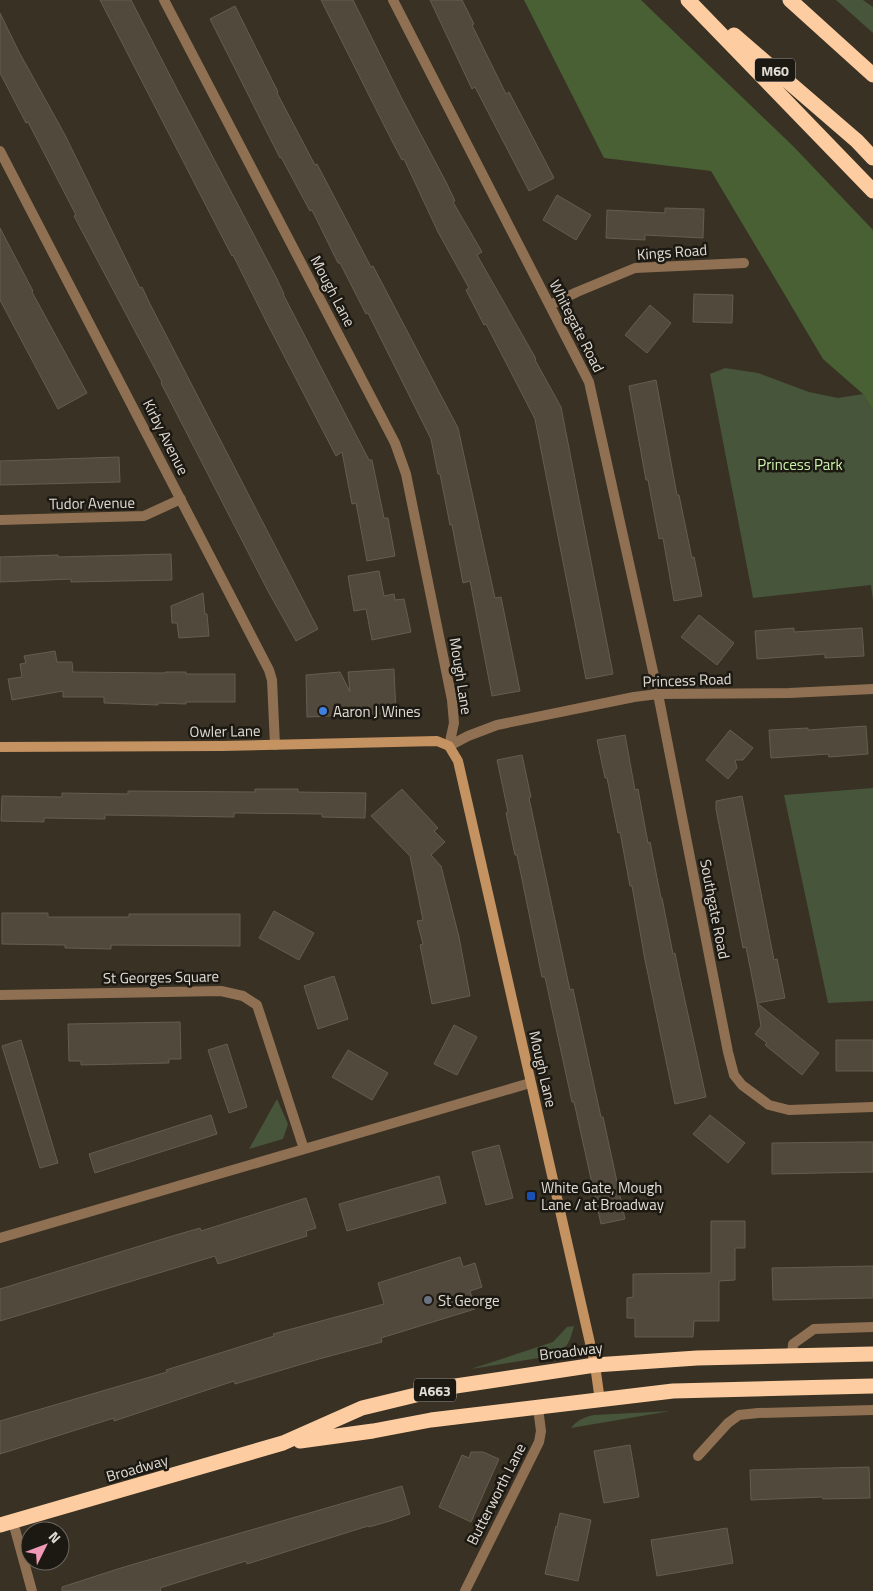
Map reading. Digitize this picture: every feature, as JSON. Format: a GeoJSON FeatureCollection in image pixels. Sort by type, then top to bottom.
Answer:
{"type":"FeatureCollection","features":[{"type":"Feature","properties":{"kind":"highway"},"geometry":{"type":"LineString","coordinates":[[688,0],[873,190]]}},
{"type":"Feature","properties":{"kind":"highway","name":"M60"},"geometry":{"type":"LineString","coordinates":[[694,0],[857,141],[873,158]]}},
{"type":"Feature","properties":{"kind":"highway"},"geometry":{"type":"LineString","coordinates":[[790,0],[873,75]]}},
{"type":"Feature","properties":{"kind":"highway","name":"Broadway"},"geometry":{"type":"LineString","coordinates":[[7,1523],[284,1443],[362,1408],[448,1387],[595,1365],[684,1358],[873,1354]]}},
{"type":"Feature","properties":{"kind":"highway","name":"Broadway"},"geometry":{"type":"LineString","coordinates":[[284,1443],[373,1431],[431,1420],[673,1391],[873,1386]]}},
{"type":"Feature","properties":{"kind":"street","name":"Mough Lane"},"geometry":{"type":"LineString","coordinates":[[164,0],[395,444],[406,474],[452,700],[454,723],[449,746],[458,761],[595,1365],[600,1401]]}},
{"type":"Feature","properties":{"kind":"street","name":"Whitegate Road"},"geometry":{"type":"LineString","coordinates":[[393,0],[589,382],[658,694]]}},
{"type":"Feature","properties":{"kind":"street","name":"Kirby Avenue"},"geometry":{"type":"LineString","coordinates":[[0,151],[269,670],[272,680],[275,745]]}},
{"type":"Feature","properties":{"kind":"street","name":"Kings Road"},"geometry":{"type":"LineString","coordinates":[[550,305],[635,268],[744,263]]}},
{"type":"Feature","properties":{"kind":"street","name":"Tudor Avenue"},"geometry":{"type":"LineString","coordinates":[[0,520],[144,516],[181,499]]}},
{"type":"Feature","properties":{"kind":"street","name":"Princess Road"},"geometry":{"type":"LineString","coordinates":[[449,746],[468,736],[497,726],[634,697],[658,694],[789,693],[873,689]]}},
{"type":"Feature","properties":{"kind":"street","name":"Southgate Road"},"geometry":{"type":"LineString","coordinates":[[658,694],[734,1075],[742,1085],[769,1105],[789,1110],[873,1107]]}},
{"type":"Feature","properties":{"kind":"street","name":"Owler Lane"},"geometry":{"type":"LineString","coordinates":[[0,747],[275,745],[437,741],[449,746]]}},
{"type":"Feature","properties":{"kind":"street","name":"St Georges Square"},"geometry":{"type":"LineString","coordinates":[[0,995],[221,991],[243,996],[256,1005],[304,1149]]}},
{"type":"Feature","properties":{"kind":"street"},"geometry":{"type":"LineString","coordinates":[[0,1238],[530,1083]]}},
{"type":"Feature","properties":{"kind":"street"},"geometry":{"type":"LineString","coordinates":[[792,1355],[793,1344],[814,1329],[873,1327]]}},
{"type":"Feature","properties":{"kind":"street","name":"Butterworth Lane"},"geometry":{"type":"LineString","coordinates":[[465,1591],[540,1442],[542,1431],[538,1408]]}},
{"type":"Feature","properties":{"kind":"street"},"geometry":{"type":"LineString","coordinates":[[698,1456],[728,1423],[738,1415],[873,1410]]}},
{"type":"Feature","properties":{"kind":"street"},"geometry":{"type":"LineString","coordinates":[[7,1523],[32,1591]]}},
{"type":"Feature","properties":{"kind":"green space"},"geometry":{"type":"Polygon","coordinates":[[[524,0],[641,0],[794,147],[873,230],[873,411],[863,394],[823,359],[711,171],[604,158],[524,0]]]}},
{"type":"Feature","properties":{"kind":"green space"},"geometry":{"type":"Polygon","coordinates":[[[836,0],[863,0],[873,7],[873,33],[836,0]]]}},
{"type":"Feature","properties":{"kind":"green space","name":"Princess Park"},"geometry":{"type":"Polygon","coordinates":[[[725,368],[758,373],[809,392],[838,398],[863,394],[873,411],[873,601],[871,585],[753,598],[710,374],[725,368]]]}},
{"type":"Feature","properties":{"kind":"green space"},"geometry":{"type":"Polygon","coordinates":[[[873,788],[873,1001],[828,1003],[784,795],[873,788]]]}},
{"type":"Feature","properties":{"kind":"green space"},"geometry":{"type":"Polygon","coordinates":[[[277,1099],[288,1124],[283,1139],[249,1149],[277,1099]]]}},
{"type":"Feature","properties":{"kind":"green space"},"geometry":{"type":"Polygon","coordinates":[[[574,1326],[567,1344],[551,1356],[471,1369],[553,1342],[567,1327],[574,1326]]]}},
{"type":"Feature","properties":{"kind":"green space"},"geometry":{"type":"Polygon","coordinates":[[[671,1411],[571,1428],[581,1419],[594,1415],[671,1411]]]}},
{"type":"Feature","properties":{"kind":"building"},"geometry":{"type":"Polygon","coordinates":[[[100,0],[131,0],[369,460],[372,460],[384,518],[388,518],[395,556],[367,561],[356,503],[352,504],[342,452],[336,456],[100,0]]]}},
{"type":"Feature","properties":{"kind":"building"},"geometry":{"type":"Polygon","coordinates":[[[321,0],[353,0],[447,184],[455,201],[453,202],[482,252],[477,255],[561,407],[613,674],[586,679],[535,419],[486,324],[484,325],[466,290],[469,288],[438,232],[404,159],[402,160],[392,141],[321,0]]]}},
{"type":"Feature","properties":{"kind":"building"},"geometry":{"type":"Polygon","coordinates":[[[430,0],[462,0],[474,24],[472,25],[506,94],[509,92],[554,178],[529,191],[475,87],[472,89],[430,0]]]}},
{"type":"Feature","properties":{"kind":"building"},"geometry":{"type":"Polygon","coordinates":[[[235,6],[277,93],[315,165],[317,164],[371,267],[373,266],[458,428],[495,598],[501,597],[520,691],[492,696],[470,581],[463,583],[452,525],[450,525],[431,439],[368,313],[366,314],[312,210],[310,211],[280,158],[210,19],[235,6]]]}},
{"type":"Feature","properties":{"kind":"building"},"geometry":{"type":"Polygon","coordinates":[[[0,13],[19,52],[65,135],[140,288],[142,287],[318,629],[296,641],[268,591],[162,382],[74,216],[76,215],[28,122],[26,123],[0,73],[0,13]]]}},
{"type":"Feature","properties":{"kind":"building"},"geometry":{"type":"Polygon","coordinates":[[[557,195],[591,215],[576,240],[543,220],[557,195]]]}},
{"type":"Feature","properties":{"kind":"building"},"geometry":{"type":"Polygon","coordinates":[[[665,208],[704,209],[703,238],[645,235],[645,240],[606,238],[607,210],[665,213],[665,208]]]}},
{"type":"Feature","properties":{"kind":"building"},"geometry":{"type":"Polygon","coordinates":[[[0,228],[32,292],[87,393],[58,409],[0,300],[0,228]]]}},
{"type":"Feature","properties":{"kind":"building"},"geometry":{"type":"Polygon","coordinates":[[[694,294],[733,295],[732,323],[693,322],[694,294]]]}},
{"type":"Feature","properties":{"kind":"building"},"geometry":{"type":"Polygon","coordinates":[[[650,305],[671,323],[647,353],[625,335],[650,305]]]}},
{"type":"Feature","properties":{"kind":"building"},"geometry":{"type":"Polygon","coordinates":[[[656,380],[677,495],[679,495],[702,596],[674,601],[663,538],[659,539],[648,480],[646,480],[629,386],[656,380]]]}},
{"type":"Feature","properties":{"kind":"building"},"geometry":{"type":"Polygon","coordinates":[[[119,457],[120,482],[0,485],[0,461],[119,457]]]}},
{"type":"Feature","properties":{"kind":"building"},"geometry":{"type":"Polygon","coordinates":[[[171,554],[172,580],[71,582],[71,579],[0,582],[0,557],[171,554]]]}},
{"type":"Feature","properties":{"kind":"building"},"geometry":{"type":"Polygon","coordinates":[[[379,571],[384,596],[394,594],[395,600],[404,599],[411,632],[372,640],[366,609],[354,611],[348,576],[379,571]]]}},
{"type":"Feature","properties":{"kind":"building"},"geometry":{"type":"Polygon","coordinates":[[[203,593],[209,636],[179,638],[177,623],[172,623],[171,606],[203,593]]]}},
{"type":"Feature","properties":{"kind":"building"},"geometry":{"type":"Polygon","coordinates":[[[699,615],[734,643],[717,665],[681,637],[699,615]]]}},
{"type":"Feature","properties":{"kind":"building"},"geometry":{"type":"Polygon","coordinates":[[[794,628],[794,632],[862,628],[864,656],[825,658],[825,654],[757,659],[755,631],[794,628]]]}},
{"type":"Feature","properties":{"kind":"building"},"geometry":{"type":"Polygon","coordinates":[[[55,651],[57,662],[72,662],[73,672],[235,674],[235,702],[158,703],[158,705],[104,703],[104,697],[63,697],[63,691],[12,700],[8,679],[22,677],[20,664],[26,663],[24,656],[55,651]]]}},
{"type":"Feature","properties":{"kind":"building"},"geometry":{"type":"Polygon","coordinates":[[[394,669],[396,713],[307,717],[306,675],[340,672],[350,692],[348,672],[394,669]]]}},
{"type":"Feature","properties":{"kind":"building"},"geometry":{"type":"Polygon","coordinates":[[[866,726],[868,754],[829,757],[828,754],[771,758],[769,730],[808,728],[808,730],[866,726]]]}},
{"type":"Feature","properties":{"kind":"building"},"geometry":{"type":"Polygon","coordinates":[[[730,730],[753,748],[743,760],[735,760],[737,768],[728,779],[706,760],[730,730]]]}},
{"type":"Feature","properties":{"kind":"building"},"geometry":{"type":"Polygon","coordinates":[[[625,735],[635,790],[638,789],[648,843],[650,842],[673,954],[675,953],[706,1097],[675,1104],[645,960],[632,886],[630,886],[620,832],[618,833],[597,740],[625,735]]]}},
{"type":"Feature","properties":{"kind":"building"},"geometry":{"type":"Polygon","coordinates":[[[522,755],[531,797],[529,798],[570,990],[573,989],[625,1219],[601,1224],[545,977],[542,977],[517,855],[515,855],[506,813],[508,812],[497,760],[522,755]]]}},
{"type":"Feature","properties":{"kind":"building"},"geometry":{"type":"Polygon","coordinates":[[[255,789],[298,789],[298,792],[366,793],[365,818],[322,817],[322,814],[234,813],[234,817],[105,815],[105,819],[44,818],[44,822],[1,821],[2,796],[62,797],[62,793],[128,794],[128,791],[255,792],[255,789]]]}},
{"type":"Feature","properties":{"kind":"building"},"geometry":{"type":"Polygon","coordinates":[[[402,789],[438,828],[434,831],[445,842],[431,855],[441,866],[459,937],[470,996],[432,1004],[420,945],[423,944],[417,921],[423,920],[410,856],[371,816],[402,789]]]}},
{"type":"Feature","properties":{"kind":"building"},"geometry":{"type":"Polygon","coordinates":[[[742,796],[774,960],[777,959],[785,998],[757,1003],[746,947],[743,948],[716,809],[716,801],[742,796]]]}},
{"type":"Feature","properties":{"kind":"building"},"geometry":{"type":"Polygon","coordinates":[[[274,911],[314,933],[299,960],[259,938],[274,911]]]}},
{"type":"Feature","properties":{"kind":"building"},"geometry":{"type":"Polygon","coordinates":[[[2,913],[48,913],[48,917],[129,917],[129,914],[240,914],[240,946],[111,945],[111,949],[65,948],[65,945],[2,944],[2,913]]]}},
{"type":"Feature","properties":{"kind":"building"},"geometry":{"type":"Polygon","coordinates":[[[334,976],[348,1019],[318,1029],[304,986],[334,976]]]}},
{"type":"Feature","properties":{"kind":"building"},"geometry":{"type":"Polygon","coordinates":[[[757,1003],[819,1053],[802,1075],[765,1045],[767,1043],[755,1034],[761,1026],[757,1003]]]}},
{"type":"Feature","properties":{"kind":"building"},"geometry":{"type":"Polygon","coordinates":[[[180,1022],[181,1059],[169,1059],[169,1063],[81,1065],[81,1061],[69,1061],[68,1024],[180,1022]]]}},
{"type":"Feature","properties":{"kind":"building"},"geometry":{"type":"Polygon","coordinates":[[[454,1025],[477,1037],[457,1075],[434,1064],[454,1025]]]}},
{"type":"Feature","properties":{"kind":"building"},"geometry":{"type":"Polygon","coordinates":[[[21,1040],[58,1163],[40,1168],[2,1046],[21,1040]]]}},
{"type":"Feature","properties":{"kind":"building"},"geometry":{"type":"Polygon","coordinates":[[[836,1040],[873,1040],[873,1071],[836,1071],[836,1040]]]}},
{"type":"Feature","properties":{"kind":"building"},"geometry":{"type":"Polygon","coordinates":[[[227,1044],[247,1107],[229,1113],[208,1050],[227,1044]]]}},
{"type":"Feature","properties":{"kind":"building"},"geometry":{"type":"Polygon","coordinates":[[[348,1050],[388,1073],[372,1100],[332,1077],[348,1050]]]}},
{"type":"Feature","properties":{"kind":"building"},"geometry":{"type":"Polygon","coordinates":[[[211,1115],[217,1134],[95,1173],[89,1154],[211,1115]]]}},
{"type":"Feature","properties":{"kind":"building"},"geometry":{"type":"Polygon","coordinates":[[[710,1115],[745,1143],[728,1163],[693,1134],[710,1115]]]}},
{"type":"Feature","properties":{"kind":"building"},"geometry":{"type":"Polygon","coordinates":[[[873,1142],[873,1172],[772,1174],[772,1143],[873,1142]]]}},
{"type":"Feature","properties":{"kind":"building"},"geometry":{"type":"Polygon","coordinates":[[[499,1145],[513,1198],[486,1205],[472,1152],[499,1145]]]}},
{"type":"Feature","properties":{"kind":"building"},"geometry":{"type":"Polygon","coordinates":[[[439,1176],[446,1203],[347,1231],[339,1204],[439,1176]]]}},
{"type":"Feature","properties":{"kind":"building"},"geometry":{"type":"Polygon","coordinates":[[[306,1198],[316,1228],[306,1231],[307,1236],[218,1264],[215,1256],[0,1321],[0,1289],[200,1228],[201,1231],[306,1198]]]}},
{"type":"Feature","properties":{"kind":"building"},"geometry":{"type":"Polygon","coordinates":[[[711,1221],[745,1221],[745,1248],[735,1248],[735,1280],[719,1281],[719,1321],[694,1321],[693,1337],[635,1337],[635,1318],[627,1318],[627,1298],[633,1297],[633,1274],[711,1273],[711,1221]]]}},
{"type":"Feature","properties":{"kind":"building"},"geometry":{"type":"Polygon","coordinates":[[[460,1257],[463,1267],[475,1263],[482,1287],[470,1291],[475,1309],[381,1338],[382,1342],[235,1384],[234,1381],[114,1421],[114,1418],[0,1454],[0,1421],[167,1372],[166,1370],[274,1336],[273,1334],[384,1304],[378,1283],[460,1257]]]}},
{"type":"Feature","properties":{"kind":"building"},"geometry":{"type":"Polygon","coordinates":[[[873,1266],[873,1298],[773,1300],[772,1268],[873,1266]]]}},
{"type":"Feature","properties":{"kind":"building"},"geometry":{"type":"Polygon","coordinates":[[[630,1445],[639,1497],[604,1503],[594,1451],[630,1445]]]}},
{"type":"Feature","properties":{"kind":"building"},"geometry":{"type":"Polygon","coordinates":[[[471,1452],[483,1452],[499,1459],[471,1522],[439,1507],[462,1455],[469,1458],[471,1452]]]}},
{"type":"Feature","properties":{"kind":"building"},"geometry":{"type":"Polygon","coordinates":[[[869,1467],[870,1498],[823,1499],[822,1497],[751,1500],[750,1470],[869,1467]]]}},
{"type":"Feature","properties":{"kind":"building"},"geometry":{"type":"Polygon","coordinates":[[[402,1486],[410,1514],[390,1521],[368,1526],[247,1564],[246,1561],[160,1588],[161,1591],[62,1591],[62,1587],[124,1567],[402,1486]]]}},
{"type":"Feature","properties":{"kind":"building"},"geometry":{"type":"Polygon","coordinates":[[[560,1513],[591,1520],[578,1581],[545,1574],[560,1513]]]}},
{"type":"Feature","properties":{"kind":"building"},"geometry":{"type":"Polygon","coordinates":[[[727,1528],[733,1563],[657,1576],[651,1540],[727,1528]]]}},
{"type":"Feature","properties":{"kind":"place","name":"Aaron J Wines"},"geometry":{"type":"Point","coordinates":[323,711]}},
{"type":"Feature","properties":{"kind":"place","name":"White Gate, Mough Lane / at Broadway"},"geometry":{"type":"Point","coordinates":[531,1196]}},
{"type":"Feature","properties":{"kind":"place","name":"St George"},"geometry":{"type":"Point","coordinates":[428,1300]}}]}
